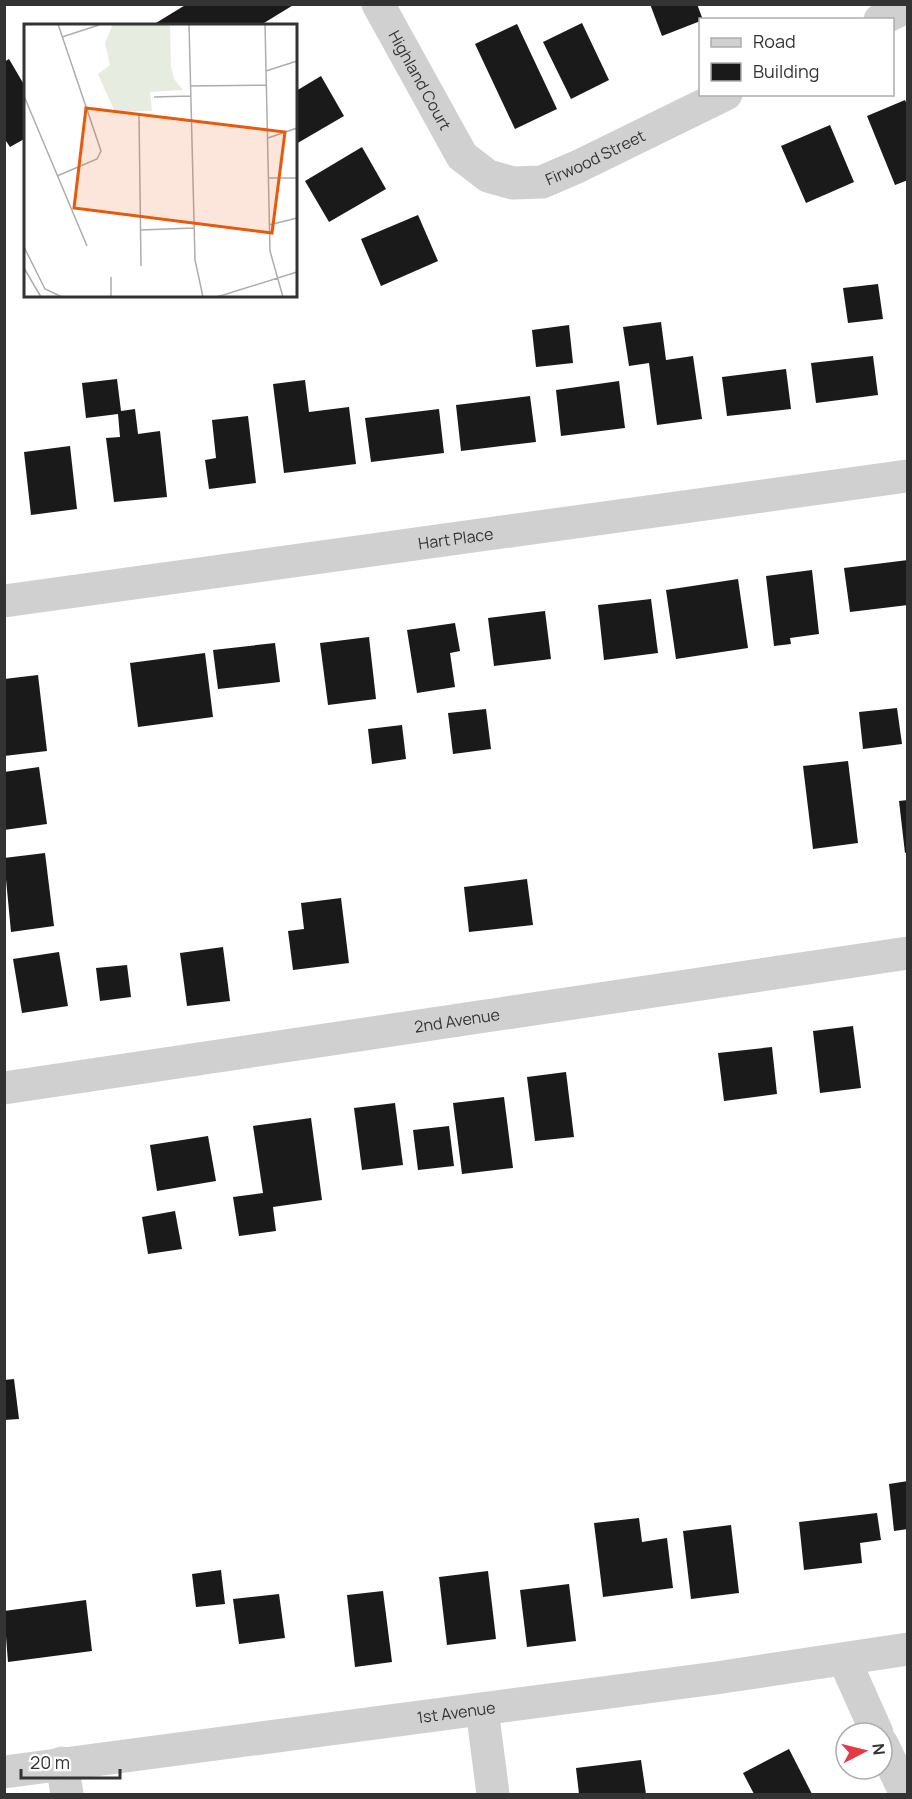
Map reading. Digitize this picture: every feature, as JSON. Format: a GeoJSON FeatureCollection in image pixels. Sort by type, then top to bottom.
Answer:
{"type":"FeatureCollection","features":[{"type":"Feature","properties":{"kind":"street","name":"Highland Court"},"geometry":{"type":"LineString","coordinates":[[378,4],[462,156]]}},
{"type":"Feature","properties":{"kind":"street"},"geometry":{"type":"LineString","coordinates":[[884,18],[908,6]]}},
{"type":"Feature","properties":{"kind":"street","name":"Firwood Street"},"geometry":{"type":"LineString","coordinates":[[462,156],[488,176],[513,183],[542,182],[722,96]]}},
{"type":"Feature","properties":{"kind":"street","name":"Hart Place"},"geometry":{"type":"LineString","coordinates":[[4,601],[907,476]]}},
{"type":"Feature","properties":{"kind":"street","name":"2nd Avenue"},"geometry":{"type":"LineString","coordinates":[[4,1088],[908,953]]}},
{"type":"Feature","properties":{"kind":"street","name":"1st Avenue"},"geometry":{"type":"LineString","coordinates":[[4,1772],[64,1779],[482,1709],[908,1649]]}},
{"type":"Feature","properties":{"kind":"street"},"geometry":{"type":"LineString","coordinates":[[844,1659],[872,1721]]}},
{"type":"Feature","properties":{"kind":"street"},"geometry":{"type":"LineString","coordinates":[[482,1709],[493,1794]]}},
{"type":"Feature","properties":{"kind":"street"},"geometry":{"type":"LineString","coordinates":[[894,1769],[906,1794]]}},
{"type":"Feature","properties":{"kind":"building"},"geometry":{"type":"Polygon","coordinates":[[[187,4],[295,4],[262,24],[154,24],[187,4]]]}},
{"type":"Feature","properties":{"kind":"building"},"geometry":{"type":"Polygon","coordinates":[[[650,4],[697,4],[702,18],[699,18],[699,22],[662,36],[650,4]]]}},
{"type":"Feature","properties":{"kind":"building"},"geometry":{"type":"Polygon","coordinates":[[[582,23],[609,80],[571,99],[543,42],[582,23]]]}},
{"type":"Feature","properties":{"kind":"building"},"geometry":{"type":"Polygon","coordinates":[[[517,24],[557,109],[515,129],[475,44],[517,24]]]}},
{"type":"Feature","properties":{"kind":"building"},"geometry":{"type":"Polygon","coordinates":[[[9,59],[24,85],[24,139],[10,147],[4,138],[4,62],[9,59]]]}},
{"type":"Feature","properties":{"kind":"building"},"geometry":{"type":"Polygon","coordinates":[[[321,76],[344,116],[297,143],[297,90],[321,76]]]}},
{"type":"Feature","properties":{"kind":"building"},"geometry":{"type":"Polygon","coordinates":[[[905,100],[908,107],[908,180],[895,185],[867,116],[905,100]]]}},
{"type":"Feature","properties":{"kind":"building"},"geometry":{"type":"Polygon","coordinates":[[[830,125],[854,182],[806,203],[781,146],[830,125]]]}},
{"type":"Feature","properties":{"kind":"building"},"geometry":{"type":"Polygon","coordinates":[[[362,147],[386,189],[329,222],[305,181],[362,147]]]}},
{"type":"Feature","properties":{"kind":"building"},"geometry":{"type":"Polygon","coordinates":[[[418,215],[438,261],[381,286],[361,239],[418,215]]]}},
{"type":"Feature","properties":{"kind":"building"},"geometry":{"type":"Polygon","coordinates":[[[878,284],[883,319],[848,323],[843,288],[878,284]]]}},
{"type":"Feature","properties":{"kind":"building"},"geometry":{"type":"Polygon","coordinates":[[[661,322],[666,360],[693,356],[702,419],[657,425],[649,363],[629,366],[623,327],[661,322]]]}},
{"type":"Feature","properties":{"kind":"building"},"geometry":{"type":"Polygon","coordinates":[[[569,325],[573,363],[536,367],[532,330],[569,325]]]}},
{"type":"Feature","properties":{"kind":"building"},"geometry":{"type":"Polygon","coordinates":[[[873,356],[878,395],[816,403],[811,363],[873,356]]]}},
{"type":"Feature","properties":{"kind":"building"},"geometry":{"type":"Polygon","coordinates":[[[786,369],[791,409],[727,416],[722,377],[786,369]]]}},
{"type":"Feature","properties":{"kind":"building"},"geometry":{"type":"Polygon","coordinates":[[[117,379],[121,411],[135,409],[138,434],[160,431],[167,497],[114,502],[106,438],[120,437],[118,414],[86,418],[82,383],[117,379]]]}},
{"type":"Feature","properties":{"kind":"building"},"geometry":{"type":"Polygon","coordinates":[[[305,380],[309,412],[349,407],[356,464],[284,473],[273,384],[305,380]]]}},
{"type":"Feature","properties":{"kind":"building"},"geometry":{"type":"Polygon","coordinates":[[[619,381],[625,428],[561,436],[556,390],[619,381]]]}},
{"type":"Feature","properties":{"kind":"building"},"geometry":{"type":"Polygon","coordinates":[[[530,396],[536,442],[461,451],[456,405],[530,396]]]}},
{"type":"Feature","properties":{"kind":"building"},"geometry":{"type":"Polygon","coordinates":[[[439,409],[444,453],[371,462],[365,418],[439,409]]]}},
{"type":"Feature","properties":{"kind":"building"},"geometry":{"type":"Polygon","coordinates":[[[248,416],[256,483],[209,489],[205,460],[216,458],[212,420],[248,416]]]}},
{"type":"Feature","properties":{"kind":"building"},"geometry":{"type":"Polygon","coordinates":[[[70,446],[77,509],[31,515],[24,452],[70,446]]]}},
{"type":"Feature","properties":{"kind":"building"},"geometry":{"type":"Polygon","coordinates":[[[908,560],[908,605],[850,612],[844,568],[908,560]]]}},
{"type":"Feature","properties":{"kind":"building"},"geometry":{"type":"Polygon","coordinates":[[[812,570],[819,634],[790,638],[791,644],[774,646],[766,576],[812,570]]]}},
{"type":"Feature","properties":{"kind":"building"},"geometry":{"type":"Polygon","coordinates":[[[738,579],[748,648],[676,659],[666,590],[738,579]]]}},
{"type":"Feature","properties":{"kind":"building"},"geometry":{"type":"Polygon","coordinates":[[[651,599],[658,653],[604,660],[598,605],[651,599]]]}},
{"type":"Feature","properties":{"kind":"building"},"geometry":{"type":"Polygon","coordinates":[[[545,611],[551,659],[494,666],[488,618],[545,611]]]}},
{"type":"Feature","properties":{"kind":"building"},"geometry":{"type":"Polygon","coordinates":[[[455,623],[460,651],[450,653],[455,687],[417,693],[407,630],[455,623]]]}},
{"type":"Feature","properties":{"kind":"building"},"geometry":{"type":"Polygon","coordinates":[[[369,637],[376,699],[328,705],[320,643],[369,637]]]}},
{"type":"Feature","properties":{"kind":"building"},"geometry":{"type":"Polygon","coordinates":[[[275,643],[280,682],[218,689],[213,650],[275,643]]]}},
{"type":"Feature","properties":{"kind":"building"},"geometry":{"type":"Polygon","coordinates":[[[205,653],[213,717],[138,727],[130,663],[205,653]]]}},
{"type":"Feature","properties":{"kind":"building"},"geometry":{"type":"Polygon","coordinates":[[[38,675],[47,751],[4,756],[4,679],[38,675]]]}},
{"type":"Feature","properties":{"kind":"building"},"geometry":{"type":"Polygon","coordinates":[[[897,708],[902,744],[863,749],[859,712],[897,708]]]}},
{"type":"Feature","properties":{"kind":"building"},"geometry":{"type":"Polygon","coordinates":[[[486,709],[491,749],[453,754],[448,713],[486,709]]]}},
{"type":"Feature","properties":{"kind":"building"},"geometry":{"type":"Polygon","coordinates":[[[402,725],[406,759],[372,764],[368,729],[402,725]]]}},
{"type":"Feature","properties":{"kind":"building"},"geometry":{"type":"Polygon","coordinates":[[[848,761],[858,843],[813,849],[803,766],[848,761]]]}},
{"type":"Feature","properties":{"kind":"building"},"geometry":{"type":"Polygon","coordinates":[[[39,767],[47,824],[4,830],[4,772],[39,767]]]}},
{"type":"Feature","properties":{"kind":"building"},"geometry":{"type":"Polygon","coordinates":[[[908,800],[908,852],[905,853],[899,801],[908,800]]]}},
{"type":"Feature","properties":{"kind":"building"},"geometry":{"type":"Polygon","coordinates":[[[45,853],[54,926],[11,932],[4,858],[45,853]]]}},
{"type":"Feature","properties":{"kind":"building"},"geometry":{"type":"Polygon","coordinates":[[[527,879],[533,925],[469,932],[464,887],[527,879]]]}},
{"type":"Feature","properties":{"kind":"building"},"geometry":{"type":"Polygon","coordinates":[[[341,898],[349,963],[293,970],[288,931],[304,929],[301,903],[341,898]]]}},
{"type":"Feature","properties":{"kind":"building"},"geometry":{"type":"Polygon","coordinates":[[[223,947],[230,1001],[187,1006],[180,953],[223,947]]]}},
{"type":"Feature","properties":{"kind":"building"},"geometry":{"type":"Polygon","coordinates":[[[59,952],[68,1006],[22,1013],[13,959],[59,952]]]}},
{"type":"Feature","properties":{"kind":"building"},"geometry":{"type":"Polygon","coordinates":[[[127,965],[131,997],[100,1001],[96,968],[127,965]]]}},
{"type":"Feature","properties":{"kind":"building"},"geometry":{"type":"Polygon","coordinates":[[[853,1026],[861,1088],[820,1093],[813,1031],[853,1026]]]}},
{"type":"Feature","properties":{"kind":"building"},"geometry":{"type":"Polygon","coordinates":[[[772,1047],[777,1094],[724,1101],[718,1053],[772,1047]]]}},
{"type":"Feature","properties":{"kind":"building"},"geometry":{"type":"Polygon","coordinates":[[[566,1072],[574,1137],[535,1141],[527,1077],[566,1072]]]}},
{"type":"Feature","properties":{"kind":"building"},"geometry":{"type":"Polygon","coordinates":[[[504,1097],[513,1168],[462,1174],[453,1103],[504,1097]]]}},
{"type":"Feature","properties":{"kind":"building"},"geometry":{"type":"Polygon","coordinates":[[[395,1103],[403,1165],[362,1170],[354,1108],[395,1103]]]}},
{"type":"Feature","properties":{"kind":"building"},"geometry":{"type":"Polygon","coordinates":[[[311,1118],[322,1200],[273,1207],[276,1231],[239,1236],[233,1197],[263,1193],[253,1126],[311,1118]]]}},
{"type":"Feature","properties":{"kind":"building"},"geometry":{"type":"Polygon","coordinates":[[[449,1126],[454,1166],[418,1170],[413,1130],[449,1126]]]}},
{"type":"Feature","properties":{"kind":"building"},"geometry":{"type":"Polygon","coordinates":[[[208,1136],[216,1181],[157,1191],[150,1145],[208,1136]]]}},
{"type":"Feature","properties":{"kind":"building"},"geometry":{"type":"Polygon","coordinates":[[[175,1211],[182,1249],[148,1254],[142,1217],[175,1211]]]}},
{"type":"Feature","properties":{"kind":"building"},"geometry":{"type":"Polygon","coordinates":[[[14,1379],[19,1419],[4,1420],[4,1380],[14,1379]]]}},
{"type":"Feature","properties":{"kind":"building"},"geometry":{"type":"Polygon","coordinates":[[[908,1481],[908,1529],[894,1531],[889,1484],[908,1481]]]}},
{"type":"Feature","properties":{"kind":"building"},"geometry":{"type":"Polygon","coordinates":[[[877,1513],[881,1540],[860,1543],[862,1563],[804,1570],[799,1522],[877,1513]]]}},
{"type":"Feature","properties":{"kind":"building"},"geometry":{"type":"Polygon","coordinates":[[[639,1518],[642,1542],[667,1538],[673,1588],[603,1597],[594,1523],[639,1518]]]}},
{"type":"Feature","properties":{"kind":"building"},"geometry":{"type":"Polygon","coordinates":[[[731,1525],[739,1593],[691,1599],[683,1531],[731,1525]]]}},
{"type":"Feature","properties":{"kind":"building"},"geometry":{"type":"Polygon","coordinates":[[[221,1570],[225,1604],[196,1607],[192,1574],[221,1570]]]}},
{"type":"Feature","properties":{"kind":"building"},"geometry":{"type":"Polygon","coordinates":[[[488,1571],[496,1639],[447,1645],[439,1577],[488,1571]]]}},
{"type":"Feature","properties":{"kind":"building"},"geometry":{"type":"Polygon","coordinates":[[[569,1584],[576,1641],[527,1647],[520,1590],[569,1584]]]}},
{"type":"Feature","properties":{"kind":"building"},"geometry":{"type":"Polygon","coordinates":[[[383,1591],[392,1662],[355,1667],[347,1595],[383,1591]]]}},
{"type":"Feature","properties":{"kind":"building"},"geometry":{"type":"Polygon","coordinates":[[[279,1594],[285,1638],[239,1644],[233,1599],[279,1594]]]}},
{"type":"Feature","properties":{"kind":"building"},"geometry":{"type":"Polygon","coordinates":[[[86,1600],[92,1651],[8,1662],[4,1611],[86,1600]]]}},
{"type":"Feature","properties":{"kind":"building"},"geometry":{"type":"Polygon","coordinates":[[[789,1749],[812,1794],[754,1794],[743,1773],[789,1749]]]}},
{"type":"Feature","properties":{"kind":"building"},"geometry":{"type":"Polygon","coordinates":[[[641,1760],[646,1794],[579,1794],[576,1768],[641,1760]]]}}]}
